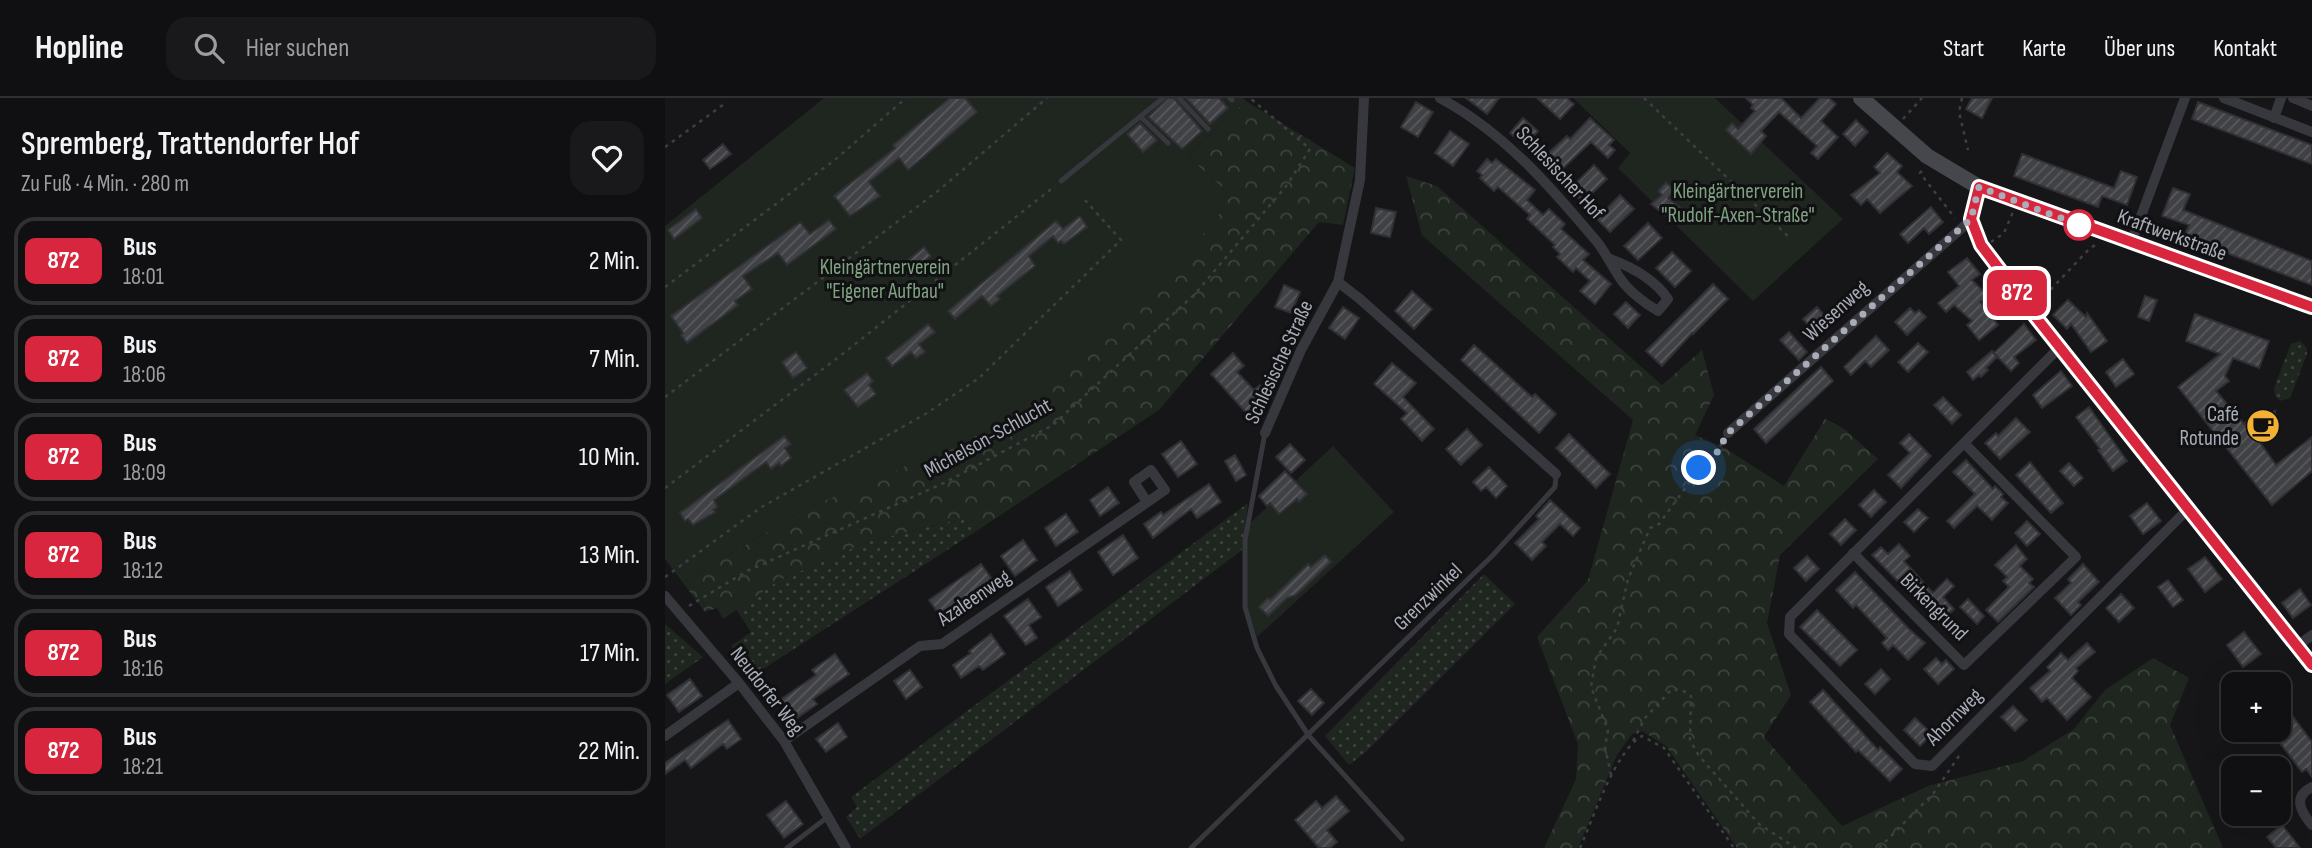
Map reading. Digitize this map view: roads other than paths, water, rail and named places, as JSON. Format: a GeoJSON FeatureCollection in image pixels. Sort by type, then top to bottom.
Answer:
{"type":"FeatureCollection","features":[{"type":"Feature","properties":{"kind":"main road","name":"Kraftwerkstraße"},"geometry":{"type":"LineString","coordinates":[[1861,98],[1927,156],[1979,187],[2312,307]]}},
{"type":"Feature","properties":{"kind":"street","name":"Schlesische Straße"},"geometry":{"type":"LineString","coordinates":[[1265,433],[1301,350],[1338,282],[1360,180],[1364,98]]}},
{"type":"Feature","properties":{"kind":"street","name":"Schlesischer Hof"},"geometry":{"type":"LineString","coordinates":[[1440,98],[1504,140],[1555,191],[1610,259],[1619,276],[1647,305],[1658,311],[1668,299],[1662,290],[1628,265],[1610,259]]}},
{"type":"Feature","properties":{"kind":"street"},"geometry":{"type":"LineString","coordinates":[[2131,243],[2185,98]]}},
{"type":"Feature","properties":{"kind":"street"},"geometry":{"type":"LineString","coordinates":[[2224,98],[2312,132]]}},
{"type":"Feature","properties":{"kind":"street"},"geometry":{"type":"LineString","coordinates":[[2274,118],[2281,98]]}},
{"type":"Feature","properties":{"kind":"street"},"geometry":{"type":"LineString","coordinates":[[2293,98],[2312,106]]}},
{"type":"Feature","properties":{"kind":"street"},"geometry":{"type":"LineString","coordinates":[[1979,187],[1971,219],[1981,245],[2312,665]]}},
{"type":"Feature","properties":{"kind":"street","name":"Wiesenweg"},"geometry":{"type":"LineString","coordinates":[[1728,433],[1971,219]]}},
{"type":"Feature","properties":{"kind":"street","name":"Schlesische Straße"},"geometry":{"type":"LineString","coordinates":[[1338,282],[1556,474]]}},
{"type":"Feature","properties":{"kind":"street"},"geometry":{"type":"LineString","coordinates":[[1853,553],[2060,347]]}},
{"type":"Feature","properties":{"kind":"street","name":"Birkengrund"},"geometry":{"type":"LineString","coordinates":[[1853,553],[1964,665],[2076,557],[1965,444]]}},
{"type":"Feature","properties":{"kind":"street","name":"Azaleenweg"},"geometry":{"type":"LineString","coordinates":[[784,741],[920,646],[942,643],[1147,502]]}},
{"type":"Feature","properties":{"kind":"street","name":"Ahornweg"},"geometry":{"type":"LineString","coordinates":[[1853,553],[1790,617],[1789,635],[1915,764],[1932,766],[2189,508]]}},
{"type":"Feature","properties":{"kind":"street","name":"Neudorfer Weg"},"geometry":{"type":"LineString","coordinates":[[665,596],[784,741],[846,848]]}},
{"type":"Feature","properties":{"kind":"street"},"geometry":{"type":"LineString","coordinates":[[2297,646],[2312,635]]}},
{"type":"Feature","properties":{"kind":"street"},"geometry":{"type":"LineString","coordinates":[[665,736],[739,683]]}},
{"type":"Feature","properties":{"kind":"street"},"geometry":{"type":"LineString","coordinates":[[2312,787],[2303,793],[2299,801],[2301,812],[2312,825]]}},
{"type":"Feature","properties":{"kind":"lane"},"geometry":{"type":"LineString","coordinates":[[1061,181],[1163,98]]}},
{"type":"Feature","properties":{"kind":"lane"},"geometry":{"type":"LineString","coordinates":[[1179,98],[1208,129]]}},
{"type":"Feature","properties":{"kind":"lane"},"geometry":{"type":"LineString","coordinates":[[1141,117],[1168,143]]}},
{"type":"Feature","properties":{"kind":"lane","name":"Schlesische Straße"},"geometry":{"type":"LineString","coordinates":[[1265,433],[1245,540],[1244,607],[1257,648],[1276,686],[1309,736]]}},
{"type":"Feature","properties":{"kind":"lane","name":"Grenzwinkel"},"geometry":{"type":"LineString","coordinates":[[1191,848],[1493,555],[1555,487],[1556,474]]}},
{"type":"Feature","properties":{"kind":"lane"},"geometry":{"type":"LineString","coordinates":[[1309,736],[1402,839]]}},
{"type":"Feature","properties":{"kind":"lane"},"geometry":{"type":"LineString","coordinates":[[787,848],[829,816]]}},
{"type":"Feature","properties":{"kind":"place","name":"Café Rotunde"},"geometry":{"type":"Point","coordinates":[2263,426]}},
{"type":"Feature","properties":{"kind":"park label","name":"Kleingärtnerverein \"Rudolf-Axen-Straße\""},"geometry":{"type":"Point","coordinates":[1738,203]}},
{"type":"Feature","properties":{"kind":"park label","name":"Kleingärtnerverein \"Eigener Aufbau\""},"geometry":{"type":"Point","coordinates":[885,279]}}]}
